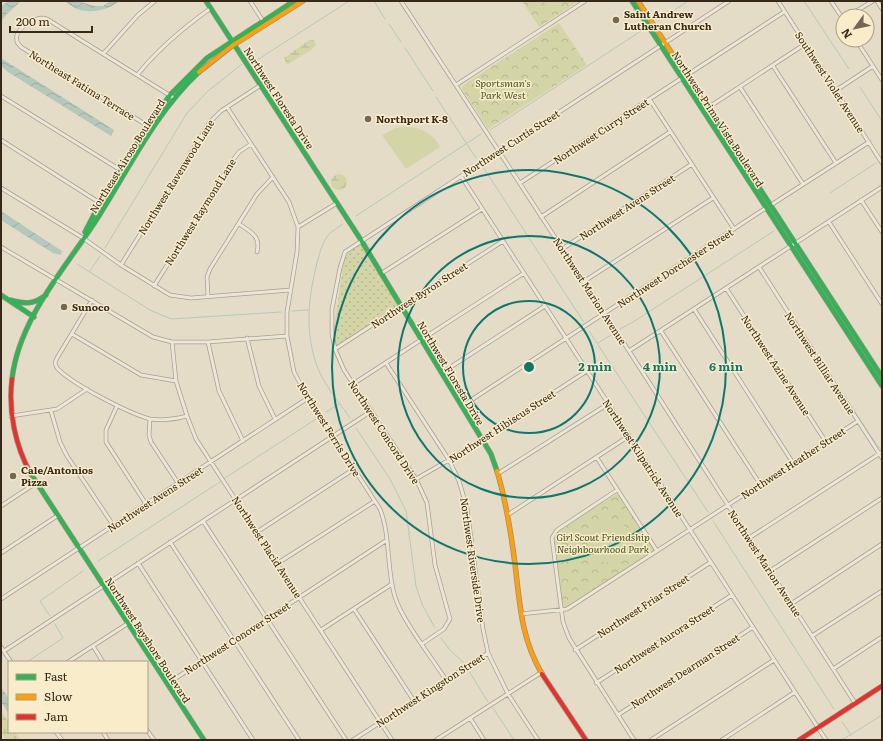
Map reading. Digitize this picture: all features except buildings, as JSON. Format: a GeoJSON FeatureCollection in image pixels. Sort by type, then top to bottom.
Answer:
{"type":"FeatureCollection","features":[{"type":"Feature","properties":{"kind":"main road","name":"Northwest Floresta Drive"},"geometry":{"type":"LineString","coordinates":[[206,1],[382,273],[482,439],[499,473],[509,514],[521,614],[528,645],[542,672],[586,740]]}},
{"type":"Feature","properties":{"kind":"main road","name":"Northeast Airoso Boulevard"},"geometry":{"type":"LineString","coordinates":[[83,238],[100,203],[174,98],[210,62],[263,21],[294,1]]}},
{"type":"Feature","properties":{"kind":"main road","name":"Northeast Airoso Boulevard"},"geometry":{"type":"LineString","coordinates":[[11,416],[11,388],[16,358],[34,317],[83,238],[94,223],[148,126],[170,95],[207,58],[303,1]]}},
{"type":"Feature","properties":{"kind":"main road","name":"Northwest Prima Vista Boulevard"},"geometry":{"type":"LineString","coordinates":[[632,1],[882,386]]}},
{"type":"Feature","properties":{"kind":"main road","name":"Northwest Prima Vista Boulevard"},"geometry":{"type":"LineString","coordinates":[[638,1],[882,377]]}},
{"type":"Feature","properties":{"kind":"main road"},"geometry":{"type":"LineString","coordinates":[[748,180],[752,182],[766,202],[770,204]]}},
{"type":"Feature","properties":{"kind":"main road"},"geometry":{"type":"LineString","coordinates":[[10,300],[27,305],[32,304],[49,292]]}},
{"type":"Feature","properties":{"kind":"main road"},"geometry":{"type":"LineString","coordinates":[[1,295],[34,317]]}},
{"type":"Feature","properties":{"kind":"main road","name":"Northwest Bayshore Boulevard"},"geometry":{"type":"LineString","coordinates":[[11,416],[22,454],[36,483],[204,740]]}},
{"type":"Feature","properties":{"kind":"main road"},"geometry":{"type":"LineString","coordinates":[[799,740],[882,686]]}},
{"type":"Feature","properties":{"kind":"street"},"geometry":{"type":"LineString","coordinates":[[155,1],[138,15],[104,53],[174,98]]}},
{"type":"Feature","properties":{"kind":"street"},"geometry":{"type":"LineString","coordinates":[[250,1],[263,21]]}},
{"type":"Feature","properties":{"kind":"street","name":"Northwest Marion Avenue"},"geometry":{"type":"LineString","coordinates":[[401,1],[629,351],[855,703]]}},
{"type":"Feature","properties":{"kind":"street"},"geometry":{"type":"LineString","coordinates":[[456,85],[586,1]]}},
{"type":"Feature","properties":{"kind":"street","name":"Northwest Curtis Street"},"geometry":{"type":"LineString","coordinates":[[361,240],[729,1]]}},
{"type":"Feature","properties":{"kind":"street","name":"Southwest Violet Avenue"},"geometry":{"type":"LineString","coordinates":[[778,1],[882,163]]}},
{"type":"Feature","properties":{"kind":"street"},"geometry":{"type":"LineString","coordinates":[[861,8],[873,1]]}},
{"type":"Feature","properties":{"kind":"street"},"geometry":{"type":"LineString","coordinates":[[876,1],[882,9]]}},
{"type":"Feature","properties":{"kind":"street"},"geometry":{"type":"LineString","coordinates":[[138,74],[156,52],[172,37],[211,8]]}},
{"type":"Feature","properties":{"kind":"street"},"geometry":{"type":"LineString","coordinates":[[687,75],[784,12]]}},
{"type":"Feature","properties":{"kind":"street","name":"Northeast Fatima Terrace"},"geometry":{"type":"LineString","coordinates":[[104,53],[44,18],[37,19],[22,28],[17,35],[17,42],[21,47],[148,126]]}},
{"type":"Feature","properties":{"kind":"street"},"geometry":{"type":"LineString","coordinates":[[703,110],[805,44]]}},
{"type":"Feature","properties":{"kind":"street"},"geometry":{"type":"LineString","coordinates":[[861,48],[882,80]]}},
{"type":"Feature","properties":{"kind":"street"},"geometry":{"type":"LineString","coordinates":[[773,66],[836,163]]}},
{"type":"Feature","properties":{"kind":"street"},"geometry":{"type":"LineString","coordinates":[[835,91],[873,66]]}},
{"type":"Feature","properties":{"kind":"street","name":"Northwest Curry Street"},"geometry":{"type":"LineString","coordinates":[[520,183],[682,78]]}},
{"type":"Feature","properties":{"kind":"street","name":"Northwest Ravenwood Lane"},"geometry":{"type":"LineString","coordinates":[[121,265],[210,122],[228,107],[261,85]]}},
{"type":"Feature","properties":{"kind":"street"},"geometry":{"type":"LineString","coordinates":[[740,87],[803,184]]}},
{"type":"Feature","properties":{"kind":"street"},"geometry":{"type":"LineString","coordinates":[[1,97],[123,171]]}},
{"type":"Feature","properties":{"kind":"street"},"geometry":{"type":"LineString","coordinates":[[650,100],[734,229]]}},
{"type":"Feature","properties":{"kind":"street","name":"Northwest Ferris Drive"},"geometry":{"type":"LineString","coordinates":[[228,107],[289,202],[298,227],[297,252],[287,312],[287,336],[294,372],[308,398],[375,502],[383,517],[392,584],[399,608],[446,680]]}},
{"type":"Feature","properties":{"kind":"street"},"geometry":{"type":"LineString","coordinates":[[541,217],[670,132]]}},
{"type":"Feature","properties":{"kind":"street"},"geometry":{"type":"LineString","coordinates":[[1,140],[100,203]]}},
{"type":"Feature","properties":{"kind":"street"},"geometry":{"type":"LineString","coordinates":[[770,204],[869,142]]}},
{"type":"Feature","properties":{"kind":"street","name":"Northwest Raymond Lane"},"geometry":{"type":"LineString","coordinates":[[154,286],[233,160],[239,152],[251,144]]}},
{"type":"Feature","properties":{"kind":"street","name":"Northwest Avens Street"},"geometry":{"type":"LineString","coordinates":[[562,249],[692,164]]}},
{"type":"Feature","properties":{"kind":"street","name":"Northwest Kilpatrick Avenue"},"geometry":{"type":"LineString","coordinates":[[461,176],[826,740]]}},
{"type":"Feature","properties":{"kind":"street"},"geometry":{"type":"LineString","coordinates":[[208,296],[207,277],[210,269],[257,194],[273,177]]}},
{"type":"Feature","properties":{"kind":"street"},"geometry":{"type":"LineString","coordinates":[[629,351],[882,187]]}},
{"type":"Feature","properties":{"kind":"street"},"geometry":{"type":"LineString","coordinates":[[1,188],[83,238],[154,286],[178,298],[290,290]]}},
{"type":"Feature","properties":{"kind":"street"},"geometry":{"type":"LineString","coordinates":[[583,282],[713,198]]}},
{"type":"Feature","properties":{"kind":"street"},"geometry":{"type":"LineString","coordinates":[[861,200],[882,232]]}},
{"type":"Feature","properties":{"kind":"street"},"geometry":{"type":"LineString","coordinates":[[298,227],[337,203]]}},
{"type":"Feature","properties":{"kind":"street","name":"Northwest Dorchester Street"},"geometry":{"type":"LineString","coordinates":[[462,406],[766,208]]}},
{"type":"Feature","properties":{"kind":"street"},"geometry":{"type":"LineString","coordinates":[[382,273],[482,209]]}},
{"type":"Feature","properties":{"kind":"street"},"geometry":{"type":"LineString","coordinates":[[829,222],[882,304]]}},
{"type":"Feature","properties":{"kind":"street"},"geometry":{"type":"LineString","coordinates":[[239,224],[257,237],[259,243],[257,252]]}},
{"type":"Feature","properties":{"kind":"street","name":"Northwest Concord Drive"},"geometry":{"type":"LineString","coordinates":[[361,240],[345,252],[340,268],[332,309],[332,334],[335,349],[344,370],[370,412],[416,479],[427,503],[435,565],[450,619],[444,629],[422,644]]}},
{"type":"Feature","properties":{"kind":"street","name":"Northwest Byron Street"},"geometry":{"type":"LineString","coordinates":[[335,349],[503,240]]}},
{"type":"Feature","properties":{"kind":"street"},"geometry":{"type":"LineString","coordinates":[[1,247],[56,281],[92,300],[153,336],[172,342],[208,342],[287,336]]}},
{"type":"Feature","properties":{"kind":"street","name":"Northwest Billiar Avenue"},"geometry":{"type":"LineString","coordinates":[[759,267],[858,421],[881,453],[882,458]]}},
{"type":"Feature","properties":{"kind":"street"},"geometry":{"type":"LineString","coordinates":[[353,384],[524,273]]}},
{"type":"Feature","properties":{"kind":"street","name":"Northwest Azine Avenue"},"geometry":{"type":"LineString","coordinates":[[726,288],[826,442]]}},
{"type":"Feature","properties":{"kind":"street"},"geometry":{"type":"LineString","coordinates":[[92,300],[55,363],[60,372],[118,406],[150,419],[170,420],[186,416]]}},
{"type":"Feature","properties":{"kind":"street"},"geometry":{"type":"LineString","coordinates":[[443,372],[545,306]]}},
{"type":"Feature","properties":{"kind":"street"},"geometry":{"type":"LineString","coordinates":[[694,309],[793,463]]}},
{"type":"Feature","properties":{"kind":"street"},"geometry":{"type":"LineString","coordinates":[[661,331],[760,484]]}},
{"type":"Feature","properties":{"kind":"street"},"geometry":{"type":"LineString","coordinates":[[72,334],[141,375],[176,381]]}},
{"type":"Feature","properties":{"kind":"street"},"geometry":{"type":"LineString","coordinates":[[247,338],[258,386],[275,419]]}},
{"type":"Feature","properties":{"kind":"street","name":"Northwest Placid Avenue"},"geometry":{"type":"LineString","coordinates":[[172,342],[176,381],[186,416],[196,439],[392,740]]}},
{"type":"Feature","properties":{"kind":"street"},"geometry":{"type":"LineString","coordinates":[[208,342],[219,391],[243,441]]}},
{"type":"Feature","properties":{"kind":"street","name":"Northwest Riverside Drive"},"geometry":{"type":"LineString","coordinates":[[386,363],[449,460],[460,481],[467,508],[483,629],[488,653],[508,694],[538,740]]}},
{"type":"Feature","properties":{"kind":"street","name":"Northwest Hibiscus Street"},"geometry":{"type":"LineString","coordinates":[[416,479],[449,460],[587,371]]}},
{"type":"Feature","properties":{"kind":"street"},"geometry":{"type":"LineString","coordinates":[[11,416],[51,411],[87,389]]}},
{"type":"Feature","properties":{"kind":"street","name":"Northwest Avens Street"},"geometry":{"type":"LineString","coordinates":[[1,599],[308,398]]}},
{"type":"Feature","properties":{"kind":"street"},"geometry":{"type":"LineString","coordinates":[[499,473],[608,404]]}},
{"type":"Feature","properties":{"kind":"street"},"geometry":{"type":"LineString","coordinates":[[118,406],[108,426],[106,442],[146,504]]}},
{"type":"Feature","properties":{"kind":"street"},"geometry":{"type":"LineString","coordinates":[[51,411],[60,442],[67,456],[113,526]]}},
{"type":"Feature","properties":{"kind":"street"},"geometry":{"type":"LineString","coordinates":[[4,651],[370,412]]}},
{"type":"Feature","properties":{"kind":"street"},"geometry":{"type":"LineString","coordinates":[[150,419],[150,442],[178,483]]}},
{"type":"Feature","properties":{"kind":"street","name":"Northwest Heather Street"},"geometry":{"type":"LineString","coordinates":[[521,614],[557,610],[561,611],[567,609],[858,421]]}},
{"type":"Feature","properties":{"kind":"street"},"geometry":{"type":"LineString","coordinates":[[509,514],[629,436]]}},
{"type":"Feature","properties":{"kind":"street"},"geometry":{"type":"LineString","coordinates":[[749,538],[881,453]]}},
{"type":"Feature","properties":{"kind":"street"},"geometry":{"type":"LineString","coordinates":[[596,458],[657,551]]}},
{"type":"Feature","properties":{"kind":"street"},"geometry":{"type":"LineString","coordinates":[[257,532],[354,469]]}},
{"type":"Feature","properties":{"kind":"street"},"geometry":{"type":"LineString","coordinates":[[1,506],[36,483]]}},
{"type":"Feature","properties":{"kind":"street"},"geometry":{"type":"LineString","coordinates":[[617,490],[554,532],[552,538],[563,622],[575,650],[634,740]]}},
{"type":"Feature","properties":{"kind":"street"},"geometry":{"type":"LineString","coordinates":[[770,571],[882,498]]}},
{"type":"Feature","properties":{"kind":"street"},"geometry":{"type":"LineString","coordinates":[[278,563],[375,502]]}},
{"type":"Feature","properties":{"kind":"street"},"geometry":{"type":"LineString","coordinates":[[1,553],[57,516]]}},
{"type":"Feature","properties":{"kind":"street"},"geometry":{"type":"LineString","coordinates":[[203,521],[346,740]]}},
{"type":"Feature","properties":{"kind":"street","name":"Northwest Conover Street"},"geometry":{"type":"LineString","coordinates":[[167,684],[387,540]]}},
{"type":"Feature","properties":{"kind":"street"},"geometry":{"type":"LineString","coordinates":[[170,542],[299,740]]}},
{"type":"Feature","properties":{"kind":"street"},"geometry":{"type":"LineString","coordinates":[[791,604],[882,544]]}},
{"type":"Feature","properties":{"kind":"street","name":"Northwest Friar Street"},"geometry":{"type":"LineString","coordinates":[[575,650],[711,562]]}},
{"type":"Feature","properties":{"kind":"street"},"geometry":{"type":"LineString","coordinates":[[138,563],[253,740]]}},
{"type":"Feature","properties":{"kind":"street"},"geometry":{"type":"LineString","coordinates":[[321,630],[392,584]]}},
{"type":"Feature","properties":{"kind":"street"},"geometry":{"type":"LineString","coordinates":[[812,636],[882,591]]}},
{"type":"Feature","properties":{"kind":"street","name":"Northwest Aurora Street"},"geometry":{"type":"LineString","coordinates":[[596,683],[732,595]]}},
{"type":"Feature","properties":{"kind":"street"},"geometry":{"type":"LineString","coordinates":[[354,609],[414,700]]}},
{"type":"Feature","properties":{"kind":"street"},"geometry":{"type":"LineString","coordinates":[[70,661],[128,624]]}},
{"type":"Feature","properties":{"kind":"street","name":"Northwest Dearman Street"},"geometry":{"type":"LineString","coordinates":[[618,715],[753,628]]}},
{"type":"Feature","properties":{"kind":"street"},"geometry":{"type":"LineString","coordinates":[[833,669],[882,637]]}},
{"type":"Feature","properties":{"kind":"street"},"geometry":{"type":"LineString","coordinates":[[93,646],[102,661]]}},
{"type":"Feature","properties":{"kind":"street"},"geometry":{"type":"LineString","coordinates":[[1,647],[10,661]]}},
{"type":"Feature","properties":{"kind":"street","name":"Northwest Kingston Street"},"geometry":{"type":"LineString","coordinates":[[353,740],[488,653]]}},
{"type":"Feature","properties":{"kind":"street"},"geometry":{"type":"LineString","coordinates":[[651,740],[774,660]]}},
{"type":"Feature","properties":{"kind":"street"},"geometry":{"type":"LineString","coordinates":[[437,740],[542,672]]}},
{"type":"Feature","properties":{"kind":"street"},"geometry":{"type":"LineString","coordinates":[[722,740],[795,692]]}},
{"type":"Feature","properties":{"kind":"street"},"geometry":{"type":"LineString","coordinates":[[470,718],[484,740]]}},
{"type":"Feature","properties":{"kind":"street"},"geometry":{"type":"LineString","coordinates":[[148,731],[154,740]]}},
{"type":"Feature","properties":{"kind":"green space"},"geometry":{"type":"Polygon","coordinates":[[[522,1],[579,1],[539,27],[522,1]]]}},
{"type":"Feature","properties":{"kind":"green space"},"geometry":{"type":"Polygon","coordinates":[[[543,1],[565,1],[553,9],[548,8],[543,1]]]}},
{"type":"Feature","properties":{"kind":"green space","name":"Sportsman's Park West"},"geometry":{"type":"Polygon","coordinates":[[[559,23],[587,65],[488,129],[462,89],[463,85],[559,23]]]}},
{"type":"Feature","properties":{"kind":"green space"},"geometry":{"type":"Polygon","coordinates":[[[309,40],[314,40],[316,45],[311,50],[287,65],[284,58],[309,40]]]}},
{"type":"Feature","properties":{"kind":"green space"},"geometry":{"type":"Polygon","coordinates":[[[406,126],[426,132],[434,138],[440,147],[406,169],[382,135],[396,128],[406,126]]]}},
{"type":"Feature","properties":{"kind":"green space"},"geometry":{"type":"Polygon","coordinates":[[[339,174],[345,176],[347,182],[345,188],[339,190],[333,188],[331,182],[333,176],[339,174]]]}},
{"type":"Feature","properties":{"kind":"green space"},"geometry":{"type":"Polygon","coordinates":[[[361,242],[399,306],[336,346],[333,334],[344,260],[345,256],[361,242]]]}},
{"type":"Feature","properties":{"kind":"green space","name":"Girl Scout Friendship Neighbourhood Park"},"geometry":{"type":"Polygon","coordinates":[[[616,494],[619,495],[654,549],[564,608],[562,605],[554,537],[558,531],[616,494]]]}},
{"type":"Feature","properties":{"kind":"green space"},"geometry":{"type":"Polygon","coordinates":[[[605,518],[621,521],[630,533],[634,530],[644,545],[643,550],[627,561],[625,556],[614,562],[604,562],[596,558],[590,551],[587,542],[588,533],[594,524],[605,518]]]}},
{"type":"Feature","properties":{"kind":"green space"},"geometry":{"type":"Polygon","coordinates":[[[1,711],[8,722],[8,733],[16,733],[20,740],[6,740],[1,732],[1,711]]]}},
{"type":"Feature","properties":{"kind":"water"},"geometry":{"type":"Polygon","coordinates":[[[9,1],[21,1],[5,16],[1,22],[1,6],[9,1]]]}},
{"type":"Feature","properties":{"kind":"water"},"geometry":{"type":"Polygon","coordinates":[[[64,1],[77,1],[95,6],[103,6],[110,1],[119,1],[105,9],[88,11],[75,8],[64,1]]]}},
{"type":"Feature","properties":{"kind":"water"},"geometry":{"type":"Polygon","coordinates":[[[1,58],[114,130],[111,136],[8,72],[1,66],[1,58]]]}},
{"type":"Feature","properties":{"kind":"water"},"geometry":{"type":"Polygon","coordinates":[[[1,211],[62,251],[61,255],[53,253],[1,220],[1,211]]]}},
{"type":"Feature","properties":{"kind":"water"},"geometry":{"type":"Polygon","coordinates":[[[1,687],[8,698],[8,712],[1,702],[1,687]]]}},
{"type":"Feature","properties":{"kind":"waterway"},"geometry":{"type":"LineString","coordinates":[[254,62],[349,1]]}},
{"type":"Feature","properties":{"kind":"waterway"},"geometry":{"type":"LineString","coordinates":[[374,1],[385,19]]}},
{"type":"Feature","properties":{"kind":"waterway"},"geometry":{"type":"LineString","coordinates":[[658,21],[688,1]]}},
{"type":"Feature","properties":{"kind":"waterway"},"geometry":{"type":"LineString","coordinates":[[804,1],[849,69]]}},
{"type":"Feature","properties":{"kind":"waterway"},"geometry":{"type":"LineString","coordinates":[[389,24],[401,42]]}},
{"type":"Feature","properties":{"kind":"waterway"},"geometry":{"type":"LineString","coordinates":[[490,130],[644,29]]}},
{"type":"Feature","properties":{"kind":"waterway"},"geometry":{"type":"LineString","coordinates":[[405,48],[433,91]]}},
{"type":"Feature","properties":{"kind":"waterway"},"geometry":{"type":"LineString","coordinates":[[105,248],[187,113],[208,91],[242,64]]}},
{"type":"Feature","properties":{"kind":"waterway"},"geometry":{"type":"LineString","coordinates":[[860,87],[882,121]]}},
{"type":"Feature","properties":{"kind":"waterway"},"geometry":{"type":"LineString","coordinates":[[436,97],[476,158]]}},
{"type":"Feature","properties":{"kind":"waterway"},"geometry":{"type":"LineString","coordinates":[[356,216],[481,134]]}},
{"type":"Feature","properties":{"kind":"waterway"},"geometry":{"type":"LineString","coordinates":[[830,193],[876,163]]}},
{"type":"Feature","properties":{"kind":"waterway"},"geometry":{"type":"LineString","coordinates":[[483,167],[583,321]]}},
{"type":"Feature","properties":{"kind":"waterway"},"geometry":{"type":"LineString","coordinates":[[343,224],[330,233],[325,240],[320,253],[311,292],[309,329],[313,354],[320,373],[350,418]]}},
{"type":"Feature","properties":{"kind":"waterway"},"geometry":{"type":"LineString","coordinates":[[620,329],[774,231]]}},
{"type":"Feature","properties":{"kind":"waterway"},"geometry":{"type":"LineString","coordinates":[[90,271],[100,256]]}},
{"type":"Feature","properties":{"kind":"waterway"},"geometry":{"type":"LineString","coordinates":[[77,264],[150,310],[171,319],[281,312]]}},
{"type":"Feature","properties":{"kind":"waterway"},"geometry":{"type":"LineString","coordinates":[[292,311],[308,310]]}},
{"type":"Feature","properties":{"kind":"waterway"},"geometry":{"type":"LineString","coordinates":[[589,331],[708,512]]}},
{"type":"Feature","properties":{"kind":"waterway"},"geometry":{"type":"LineString","coordinates":[[598,343],[611,335]]}},
{"type":"Feature","properties":{"kind":"waterway"},"geometry":{"type":"LineString","coordinates":[[842,392],[878,447],[882,449]]}},
{"type":"Feature","properties":{"kind":"waterway"},"geometry":{"type":"LineString","coordinates":[[326,412],[339,404]]}},
{"type":"Feature","properties":{"kind":"waterway"},"geometry":{"type":"LineString","coordinates":[[225,478],[316,419]]}},
{"type":"Feature","properties":{"kind":"waterway"},"geometry":{"type":"LineString","coordinates":[[356,428],[390,479],[406,511],[416,586],[422,604],[435,628]]}},
{"type":"Feature","properties":{"kind":"waterway"},"geometry":{"type":"LineString","coordinates":[[98,561],[220,482]]}},
{"type":"Feature","properties":{"kind":"waterway"},"geometry":{"type":"LineString","coordinates":[[713,521],[834,709]]}},
{"type":"Feature","properties":{"kind":"waterway"},"geometry":{"type":"LineString","coordinates":[[50,616],[40,601],[83,571]]}},
{"type":"Feature","properties":{"kind":"waterway"},"geometry":{"type":"LineString","coordinates":[[28,661],[63,638],[55,624]]}},
{"type":"Feature","properties":{"kind":"waterway"},"geometry":{"type":"LineString","coordinates":[[441,638],[450,650],[464,663]]}},
{"type":"Feature","properties":{"kind":"waterway"},"geometry":{"type":"LineString","coordinates":[[469,671],[488,702]]}},
{"type":"Feature","properties":{"kind":"waterway"},"geometry":{"type":"LineString","coordinates":[[493,708],[514,740]]}},
{"type":"Feature","properties":{"kind":"waterway"},"geometry":{"type":"LineString","coordinates":[[842,740],[882,715]]}},
{"type":"Feature","properties":{"kind":"waterway"},"geometry":{"type":"LineString","coordinates":[[842,722],[851,735]]}},
{"type":"Feature","properties":{"kind":"traffic: fast"},"geometry":{"type":"LineString","coordinates":[[206,1],[361,240],[491,454],[497,471]]}},
{"type":"Feature","properties":{"kind":"traffic: fast"},"geometry":{"type":"LineString","coordinates":[[85,232],[100,203],[148,126],[170,95],[207,58],[294,1]]}},
{"type":"Feature","properties":{"kind":"traffic: fast"},"geometry":{"type":"LineString","coordinates":[[632,1],[882,386]]}},
{"type":"Feature","properties":{"kind":"traffic: fast"},"geometry":{"type":"LineString","coordinates":[[12,379],[16,357],[24,336],[44,296],[95,222],[155,124],[183,88],[199,72]]}},
{"type":"Feature","properties":{"kind":"traffic: fast"},"geometry":{"type":"LineString","coordinates":[[716,121],[882,377]]}},
{"type":"Feature","properties":{"kind":"traffic: fast"},"geometry":{"type":"LineString","coordinates":[[1,295],[34,317]]}},
{"type":"Feature","properties":{"kind":"traffic: fast"},"geometry":{"type":"LineString","coordinates":[[10,300],[29,303],[37,301],[46,295]]}},
{"type":"Feature","properties":{"kind":"traffic: fast"},"geometry":{"type":"LineString","coordinates":[[31,474],[204,740]]}},
{"type":"Feature","properties":{"kind":"traffic: slow"},"geometry":{"type":"LineString","coordinates":[[199,72],[232,46],[303,1]]}},
{"type":"Feature","properties":{"kind":"traffic: slow"},"geometry":{"type":"LineString","coordinates":[[638,1],[716,121]]}},
{"type":"Feature","properties":{"kind":"traffic: slow"},"geometry":{"type":"LineString","coordinates":[[497,471],[510,529],[522,621],[535,661],[542,674]]}},
{"type":"Feature","properties":{"kind":"traffic: jam"},"geometry":{"type":"LineString","coordinates":[[12,379],[11,403],[14,428],[25,463],[31,474]]}},
{"type":"Feature","properties":{"kind":"traffic: jam"},"geometry":{"type":"LineString","coordinates":[[542,674],[586,740]]}},
{"type":"Feature","properties":{"kind":"traffic: jam"},"geometry":{"type":"LineString","coordinates":[[799,740],[882,686]]}},
{"type":"Feature","properties":{"kind":"place","name":"Saint Andrew Lutheran Church"},"geometry":{"type":"Point","coordinates":[616,20]}},
{"type":"Feature","properties":{"kind":"place","name":"Northport K-8"},"geometry":{"type":"Point","coordinates":[368,119]}},
{"type":"Feature","properties":{"kind":"place","name":"Sunoco"},"geometry":{"type":"Point","coordinates":[64,307]}},
{"type":"Feature","properties":{"kind":"place","name":"Cale/Antonios Pizza"},"geometry":{"type":"Point","coordinates":[13,476]}}]}
